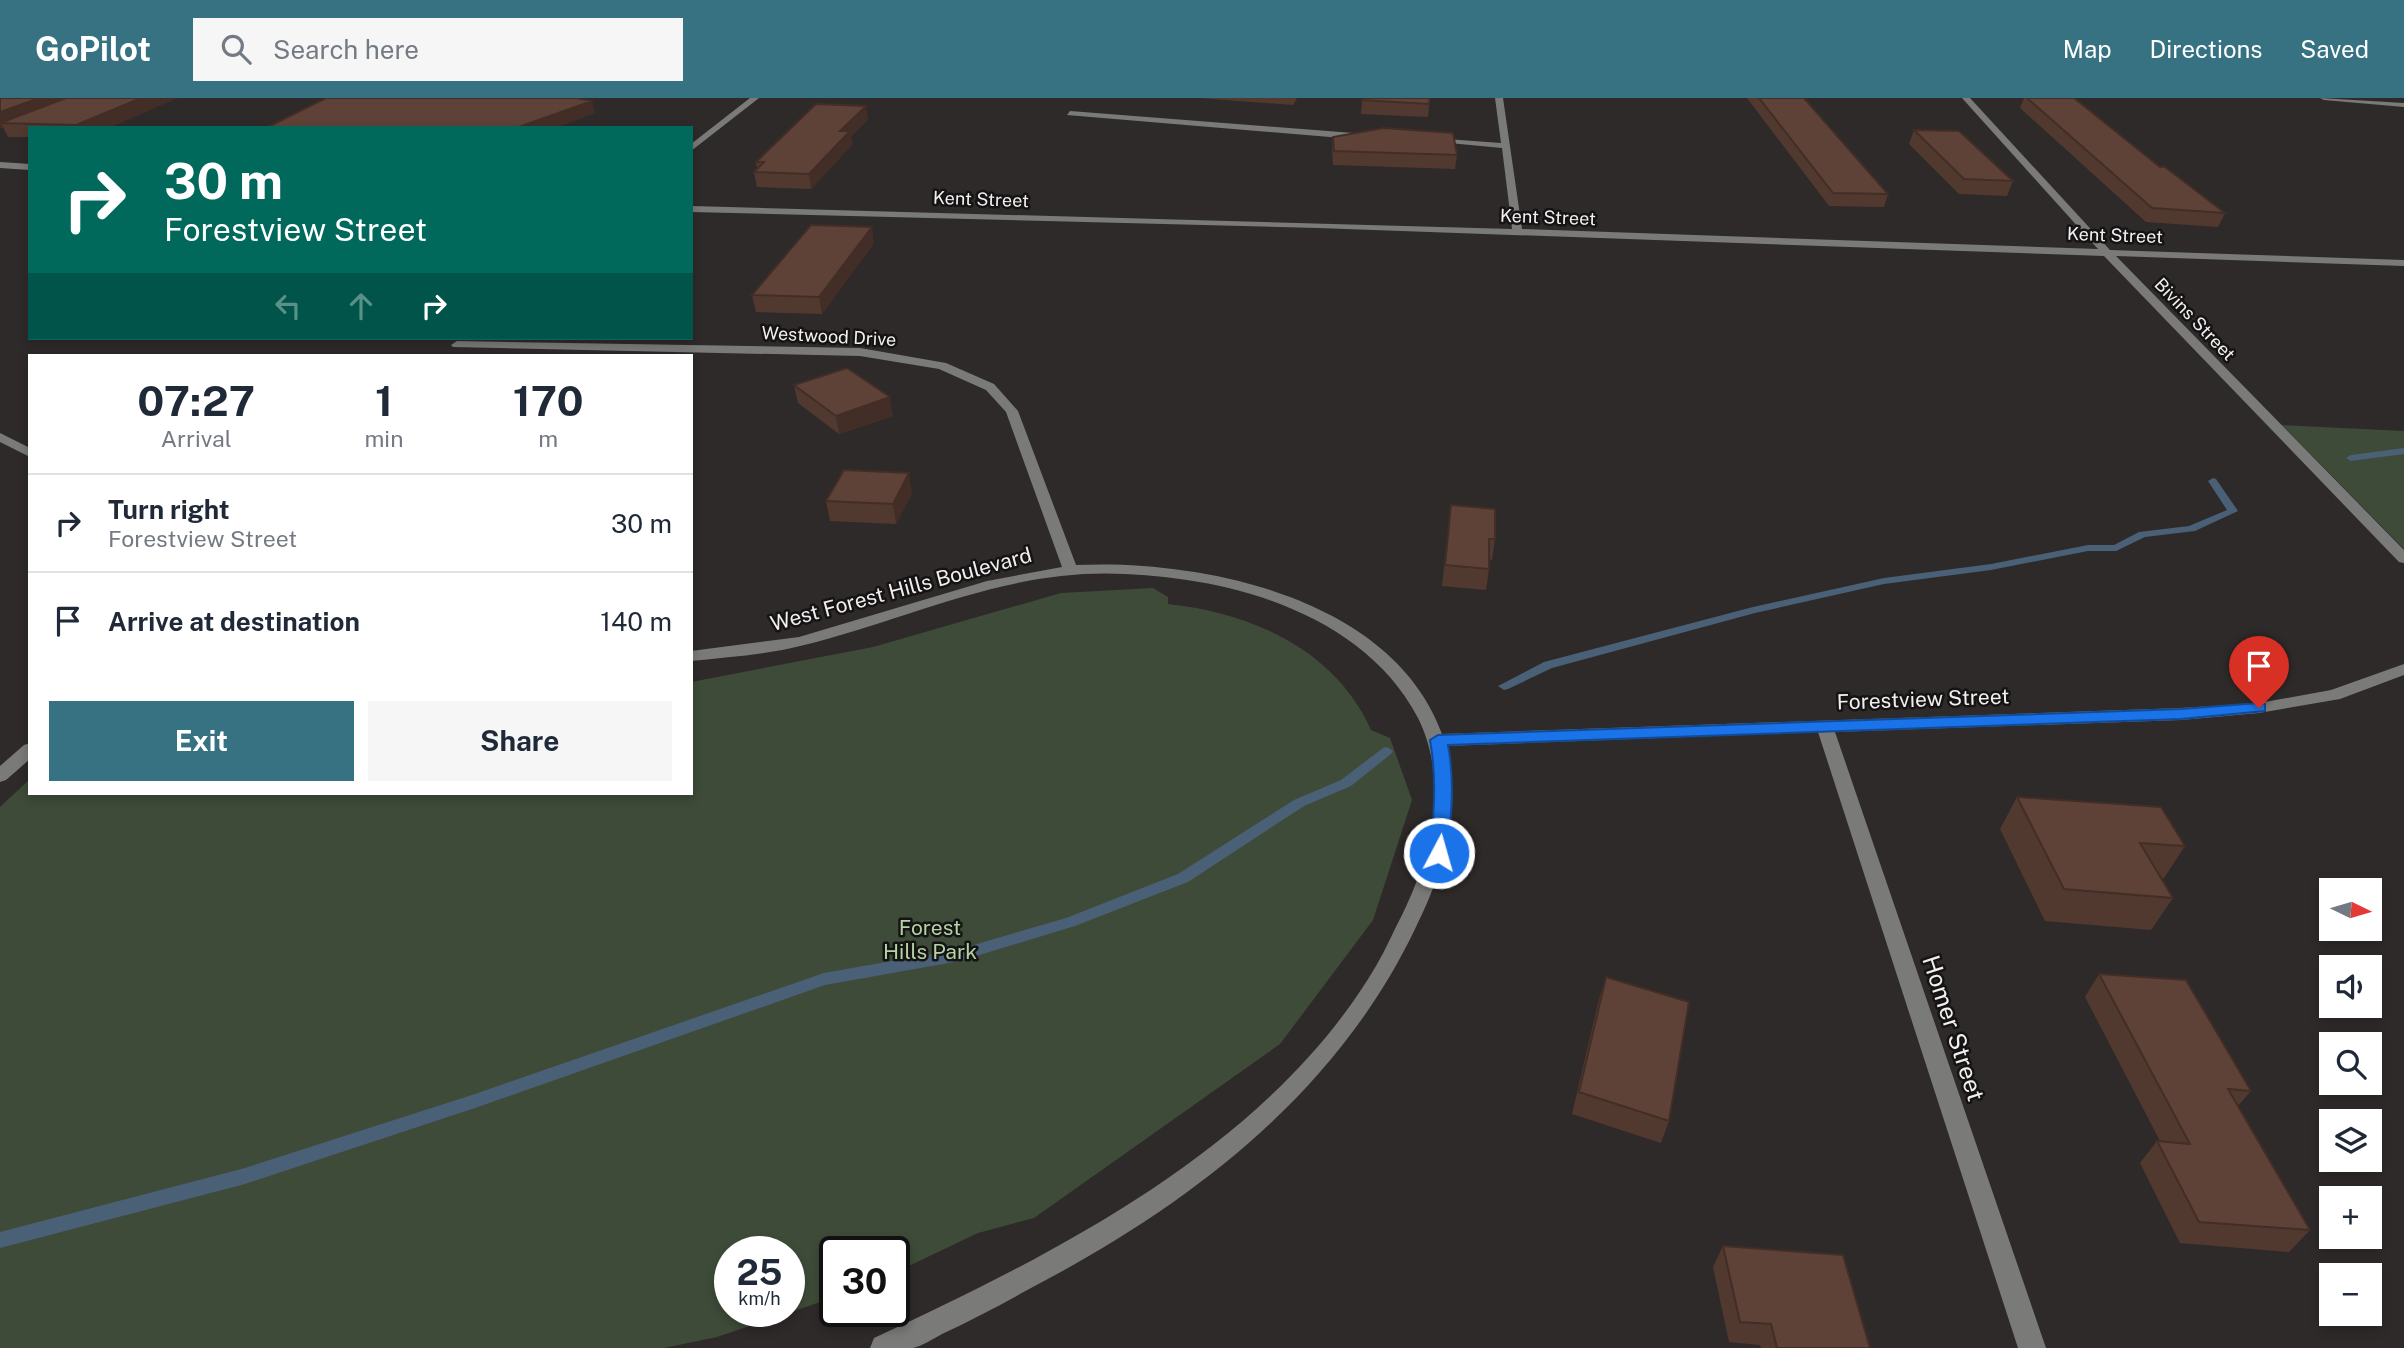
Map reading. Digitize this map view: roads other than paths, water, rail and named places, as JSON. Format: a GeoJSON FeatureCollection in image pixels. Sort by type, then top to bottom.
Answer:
{"type":"FeatureCollection","features":[{"type":"Feature","properties":{"kind":"street"},"geometry":{"type":"LineString","coordinates":[[693,146],[755,98]]}},
{"type":"Feature","properties":{"kind":"street"},"geometry":{"type":"LineString","coordinates":[[1499,98],[1518,233]]}},
{"type":"Feature","properties":{"kind":"street","name":"Bivins Street"},"geometry":{"type":"LineString","coordinates":[[1966,98],[2107,253],[2404,559]]}},
{"type":"Feature","properties":{"kind":"street"},"geometry":{"type":"LineString","coordinates":[[2324,98],[2404,105]]}},
{"type":"Feature","properties":{"kind":"street"},"geometry":{"type":"LineString","coordinates":[[1070,113],[1376,137]]}},
{"type":"Feature","properties":{"kind":"street"},"geometry":{"type":"LineString","coordinates":[[1427,141],[1506,146]]}},
{"type":"Feature","properties":{"kind":"street"},"geometry":{"type":"LineString","coordinates":[[0,165],[28,167]]}},
{"type":"Feature","properties":{"kind":"street","name":"Kent Street"},"geometry":{"type":"LineString","coordinates":[[693,209],[2404,263]]}},
{"type":"Feature","properties":{"kind":"street"},"geometry":{"type":"LineString","coordinates":[[447,354],[461,342]]}},
{"type":"Feature","properties":{"kind":"street","name":"Westwood Drive"},"geometry":{"type":"LineString","coordinates":[[461,342],[860,352],[942,366],[990,387],[1012,411],[1071,571]]}},
{"type":"Feature","properties":{"kind":"street"},"geometry":{"type":"LineString","coordinates":[[0,438],[28,452]]}},
{"type":"Feature","properties":{"kind":"street","name":"West Forest Hills Boulevard"},"geometry":{"type":"LineString","coordinates":[[693,656],[797,642],[995,585],[1071,571],[1107,568],[1190,576],[1272,596],[1347,631],[1394,670],[1426,714],[1438,740],[1444,792],[1439,853],[1410,926],[1382,978],[1330,1051],[1269,1112],[1194,1172],[1119,1225],[972,1307],[884,1348]]}},
{"type":"Feature","properties":{"kind":"street","name":"Forestview Street"},"geometry":{"type":"LineString","coordinates":[[1438,740],[2181,714],[2259,708],[2334,695],[2404,669]]}},
{"type":"Feature","properties":{"kind":"street","name":"Homer Street"},"geometry":{"type":"LineString","coordinates":[[1824,725],[2032,1348]]}},
{"type":"Feature","properties":{"kind":"street"},"geometry":{"type":"LineString","coordinates":[[0,776],[28,751]]}},
{"type":"Feature","properties":{"kind":"waterway"},"geometry":{"type":"LineString","coordinates":[[2351,458],[2404,451]]}},
{"type":"Feature","properties":{"kind":"waterway"},"geometry":{"type":"LineString","coordinates":[[1504,686],[1548,665],[1753,610],[1884,581],[1991,567],[2088,548],[2116,548],[2143,534],[2191,529],[2233,511],[2213,481]]}},
{"type":"Feature","properties":{"kind":"waterway"},"geometry":{"type":"LineString","coordinates":[[0,1240],[245,1176],[475,1101],[824,979],[960,955],[1070,922],[1183,878],[1299,803],[1346,783],[1387,751]]}},
{"type":"Feature","properties":{"kind":"park label","name":"Forest Hills Park"},"geometry":{"type":"Point","coordinates":[930,939]}}]}
